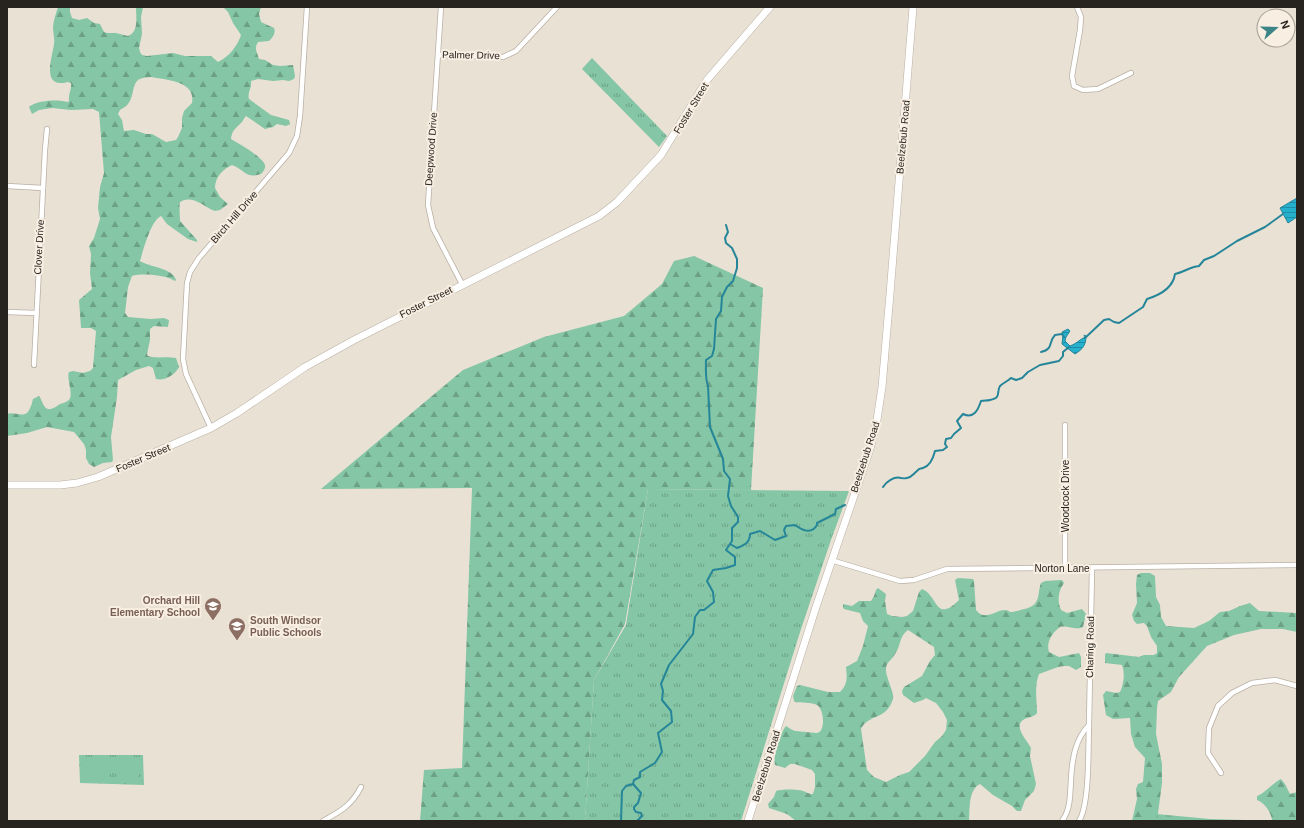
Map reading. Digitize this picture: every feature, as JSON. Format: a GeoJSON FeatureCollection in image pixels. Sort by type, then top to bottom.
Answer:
{"type":"FeatureCollection","features":[{"type":"Feature","properties":{"kind":"street","name":"Birch Hill Drive"},"geometry":{"type":"LineString","coordinates":[[211,428],[186,374],[183,359],[187,283],[190,272],[199,258],[289,153],[297,136],[300,116],[307,7]]}},
{"type":"Feature","properties":{"kind":"street","name":"Deepwood Drive"},"geometry":{"type":"LineString","coordinates":[[441,7],[428,205],[433,228],[462,284]]}},
{"type":"Feature","properties":{"kind":"street","name":"Palmer Drive"},"geometry":{"type":"LineString","coordinates":[[438,54],[503,57],[516,51],[557,7]]}},
{"type":"Feature","properties":{"kind":"street","name":"Foster Street"},"geometry":{"type":"LineString","coordinates":[[7,485],[60,485],[77,483],[96,478],[211,428],[237,413],[305,367],[462,284],[599,216],[617,202],[661,155],[707,80],[770,7]]}},
{"type":"Feature","properties":{"kind":"street","name":"Beelzebub Road"},"geometry":{"type":"LineString","coordinates":[[748,821],[831,560],[870,449],[877,420],[882,387],[913,7]]}},
{"type":"Feature","properties":{"kind":"street"},"geometry":{"type":"LineString","coordinates":[[1077,7],[1081,17],[1072,76],[1074,86],[1083,90],[1098,89],[1131,73]]}},
{"type":"Feature","properties":{"kind":"street","name":"Clover Drive"},"geometry":{"type":"LineString","coordinates":[[34,365],[47,129]]}},
{"type":"Feature","properties":{"kind":"street"},"geometry":{"type":"LineString","coordinates":[[7,186],[43,188]]}},
{"type":"Feature","properties":{"kind":"street"},"geometry":{"type":"LineString","coordinates":[[7,312],[36,313]]}},
{"type":"Feature","properties":{"kind":"street","name":"Woodcock Drive"},"geometry":{"type":"LineString","coordinates":[[1065,425],[1065,568]]}},
{"type":"Feature","properties":{"kind":"street","name":"Norton Lane"},"geometry":{"type":"LineString","coordinates":[[831,560],[900,581],[914,580],[947,569],[1297,565]]}},
{"type":"Feature","properties":{"kind":"street","name":"Charing Road"},"geometry":{"type":"LineString","coordinates":[[1079,821],[1085,804],[1089,725],[1092,568]]}},
{"type":"Feature","properties":{"kind":"street"},"geometry":{"type":"LineString","coordinates":[[1221,773],[1208,753],[1209,728],[1218,706],[1232,693],[1252,683],[1275,680],[1297,686]]}},
{"type":"Feature","properties":{"kind":"street"},"geometry":{"type":"LineString","coordinates":[[1062,821],[1068,808],[1073,755],[1081,733],[1089,725]]}},
{"type":"Feature","properties":{"kind":"street"},"geometry":{"type":"LineString","coordinates":[[323,821],[344,809],[354,799],[361,787]]}},
{"type":"Feature","properties":{"kind":"green space"},"geometry":{"type":"Polygon","coordinates":[[[58,7],[70,7],[72,18],[79,20],[87,18],[94,23],[100,24],[104,32],[128,36],[132,34],[135,28],[136,7],[143,7],[141,17],[142,34],[139,48],[142,55],[147,56],[173,53],[185,56],[211,56],[218,62],[226,57],[238,43],[241,35],[228,12],[223,7],[261,7],[259,14],[261,22],[274,28],[275,31],[273,37],[269,41],[258,42],[256,50],[259,59],[265,60],[273,65],[293,65],[295,76],[294,79],[289,81],[258,79],[251,81],[249,99],[271,115],[289,120],[290,124],[286,126],[277,124],[273,127],[265,129],[246,116],[234,131],[231,139],[250,150],[260,158],[265,167],[261,174],[256,175],[249,175],[232,165],[223,171],[216,180],[215,188],[220,197],[228,204],[220,210],[215,211],[189,199],[180,202],[180,221],[197,240],[197,242],[188,239],[167,224],[161,216],[154,223],[145,243],[140,261],[166,270],[174,276],[176,280],[154,275],[132,276],[128,287],[125,313],[128,317],[151,319],[164,318],[169,320],[168,327],[154,326],[150,329],[150,340],[147,354],[148,356],[152,357],[176,358],[179,367],[172,375],[163,379],[156,379],[153,368],[149,366],[136,370],[118,380],[111,437],[113,460],[112,462],[103,463],[94,467],[89,464],[86,458],[84,444],[74,432],[47,427],[27,433],[7,436],[7,414],[26,414],[31,407],[33,399],[39,396],[45,407],[48,409],[69,400],[71,394],[68,378],[69,372],[73,371],[83,373],[90,371],[93,368],[96,331],[91,328],[81,328],[79,300],[92,289],[90,273],[91,254],[89,246],[94,238],[100,219],[98,208],[100,187],[104,173],[99,112],[93,109],[71,110],[52,108],[39,110],[32,114],[29,107],[37,103],[53,100],[69,101],[71,83],[59,83],[54,81],[50,72],[54,42],[53,25],[58,7]],[[151,77],[142,78],[136,82],[130,101],[120,110],[118,114],[122,120],[124,131],[134,130],[146,134],[152,134],[166,142],[176,140],[182,128],[184,111],[192,103],[190,90],[179,83],[151,77]]]}},
{"type":"Feature","properties":{"kind":"green space"},"geometry":{"type":"Polygon","coordinates":[[[592,58],[667,136],[659,147],[582,69],[592,58]]]}},
{"type":"Feature","properties":{"kind":"green space"},"geometry":{"type":"Polygon","coordinates":[[[694,256],[763,288],[751,490],[648,489],[625,624],[594,680],[585,821],[420,821],[424,770],[462,768],[472,488],[321,489],[463,370],[544,337],[624,316],[662,284],[674,261],[694,256]]]}},
{"type":"Feature","properties":{"kind":"green space"},"geometry":{"type":"Polygon","coordinates":[[[648,489],[849,491],[801,629],[741,821],[585,821],[594,680],[626,625],[648,489]]]}},
{"type":"Feature","properties":{"kind":"green space"},"geometry":{"type":"Polygon","coordinates":[[[1141,573],[1150,573],[1155,576],[1156,597],[1160,605],[1161,617],[1166,626],[1194,628],[1209,621],[1220,612],[1229,611],[1250,603],[1259,611],[1297,613],[1297,632],[1283,629],[1261,629],[1234,635],[1207,646],[1179,677],[1171,692],[1158,701],[1156,734],[1162,764],[1162,783],[1157,821],[1132,821],[1137,799],[1136,789],[1138,784],[1143,782],[1145,758],[1135,747],[1131,734],[1130,718],[1113,719],[1106,715],[1103,695],[1106,691],[1116,693],[1120,692],[1124,675],[1122,665],[1105,663],[1105,655],[1106,653],[1139,657],[1144,655],[1154,655],[1157,653],[1157,646],[1151,637],[1147,626],[1144,623],[1137,624],[1132,615],[1137,603],[1137,575],[1141,573]]]}},
{"type":"Feature","properties":{"kind":"green space"},"geometry":{"type":"Polygon","coordinates":[[[958,578],[973,579],[976,610],[983,615],[986,615],[1001,610],[1013,612],[1031,607],[1036,602],[1041,583],[1045,581],[1062,580],[1064,583],[1059,593],[1061,610],[1067,613],[1082,609],[1086,614],[1083,627],[1060,627],[1052,635],[1048,645],[1049,652],[1059,657],[1079,653],[1081,657],[1081,667],[1076,670],[1069,666],[1058,667],[1039,674],[1036,689],[1037,713],[1020,723],[1020,730],[1031,748],[1030,756],[1036,784],[1034,791],[1025,800],[1021,811],[1017,811],[1012,806],[993,795],[980,784],[973,791],[969,821],[796,821],[787,814],[769,808],[768,804],[774,797],[776,791],[797,790],[813,794],[815,787],[815,774],[812,770],[795,764],[790,764],[785,768],[775,765],[775,756],[779,739],[786,726],[795,731],[816,733],[822,728],[822,715],[817,705],[794,701],[793,696],[797,686],[800,685],[828,692],[840,692],[846,683],[846,667],[857,661],[863,646],[868,626],[863,621],[860,613],[844,609],[843,604],[852,606],[859,601],[871,601],[878,588],[886,594],[885,601],[887,614],[902,617],[907,616],[913,611],[919,592],[922,589],[927,592],[941,609],[945,609],[951,607],[959,600],[955,580],[958,578]],[[908,630],[905,632],[897,651],[886,667],[893,697],[890,706],[882,714],[864,724],[861,729],[867,770],[874,777],[886,782],[909,772],[925,756],[946,730],[947,720],[936,703],[926,698],[914,703],[903,695],[902,691],[904,687],[922,676],[935,655],[934,647],[908,630]]]}},
{"type":"Feature","properties":{"kind":"green space"},"geometry":{"type":"Polygon","coordinates":[[[79,755],[143,755],[144,785],[80,783],[79,755]]]}},
{"type":"Feature","properties":{"kind":"green space"},"geometry":{"type":"Polygon","coordinates":[[[105,757],[105,767],[85,768],[84,758],[105,757]]]}},
{"type":"Feature","properties":{"kind":"green space"},"geometry":{"type":"Polygon","coordinates":[[[138,758],[138,768],[117,768],[117,759],[138,758]]]}},
{"type":"Feature","properties":{"kind":"green space"},"geometry":{"type":"Polygon","coordinates":[[[106,770],[106,780],[85,781],[85,771],[106,770]]]}},
{"type":"Feature","properties":{"kind":"green space"},"geometry":{"type":"Polygon","coordinates":[[[117,771],[138,771],[138,781],[117,781],[117,771]]]}},
{"type":"Feature","properties":{"kind":"green space"},"geometry":{"type":"Polygon","coordinates":[[[1281,779],[1290,794],[1297,792],[1297,821],[1272,821],[1271,815],[1267,808],[1257,800],[1257,796],[1281,779]]]}},
{"type":"Feature","properties":{"kind":"green space"},"geometry":{"type":"Polygon","coordinates":[[[1146,813],[1210,819],[1277,821],[1145,821],[1146,813]]]}},
{"type":"Feature","properties":{"kind":"water"},"geometry":{"type":"Polygon","coordinates":[[[1297,198],[1297,217],[1288,223],[1280,208],[1297,198]]]}},
{"type":"Feature","properties":{"kind":"water"},"geometry":{"type":"Polygon","coordinates":[[[1068,329],[1070,331],[1065,341],[1070,346],[1085,337],[1084,335],[1086,336],[1084,346],[1075,354],[1062,344],[1062,332],[1068,329]]]}},
{"type":"Feature","properties":{"kind":"waterway"},"geometry":{"type":"LineString","coordinates":[[1085,338],[1104,320],[1109,319],[1119,323],[1143,307],[1147,299],[1161,293],[1169,287],[1175,274],[1192,267],[1199,266],[1204,260],[1214,256],[1237,241],[1265,227],[1283,214]]}},
{"type":"Feature","properties":{"kind":"waterway"},"geometry":{"type":"LineString","coordinates":[[621,821],[622,791],[626,786],[633,784],[634,780],[640,777],[640,772],[655,763],[662,752],[658,733],[672,722],[671,711],[662,700],[663,691],[661,684],[669,665],[693,634],[695,617],[700,610],[704,610],[714,602],[713,592],[707,581],[713,570],[735,565],[735,557],[726,550],[732,541],[732,528],[738,522],[738,517],[731,506],[728,496],[730,479],[724,471],[723,459],[710,427],[708,386],[706,380],[706,360],[712,356],[714,349],[716,319],[721,311],[722,297],[727,287],[733,281],[737,268],[737,259],[732,248],[726,243],[725,238],[728,232],[726,225]]}},
{"type":"Feature","properties":{"kind":"waterway"},"geometry":{"type":"LineString","coordinates":[[1041,352],[1048,349],[1055,335],[1062,334],[1064,337]]}},
{"type":"Feature","properties":{"kind":"waterway"},"geometry":{"type":"LineString","coordinates":[[883,487],[888,481],[898,478],[909,478],[919,469],[928,466],[935,451],[943,450],[947,447],[945,444],[946,439],[951,438],[961,428],[957,421],[963,414],[973,414],[977,410],[981,401],[996,398],[1001,385],[1011,378],[1016,380],[1022,378],[1028,372],[1040,365],[1059,361],[1063,356],[1063,352],[1069,347]]}},
{"type":"Feature","properties":{"kind":"waterway"},"geometry":{"type":"LineString","coordinates":[[730,544],[737,548],[740,547],[748,542],[750,534],[760,531],[775,540],[786,536],[784,530],[786,526],[795,525],[806,531],[812,530],[815,528],[817,523],[835,514],[836,509],[845,505]]}},
{"type":"Feature","properties":{"kind":"waterway"},"geometry":{"type":"LineString","coordinates":[[633,784],[641,793],[638,803],[634,807],[636,812],[641,813],[642,816],[637,821]]}},
{"type":"Feature","properties":{"kind":"place","name":"Orchard Hill Elementary School"},"geometry":{"type":"Point","coordinates":[213,621]}},
{"type":"Feature","properties":{"kind":"place","name":"South Windsor Public Schools"},"geometry":{"type":"Point","coordinates":[237,641]}}]}
